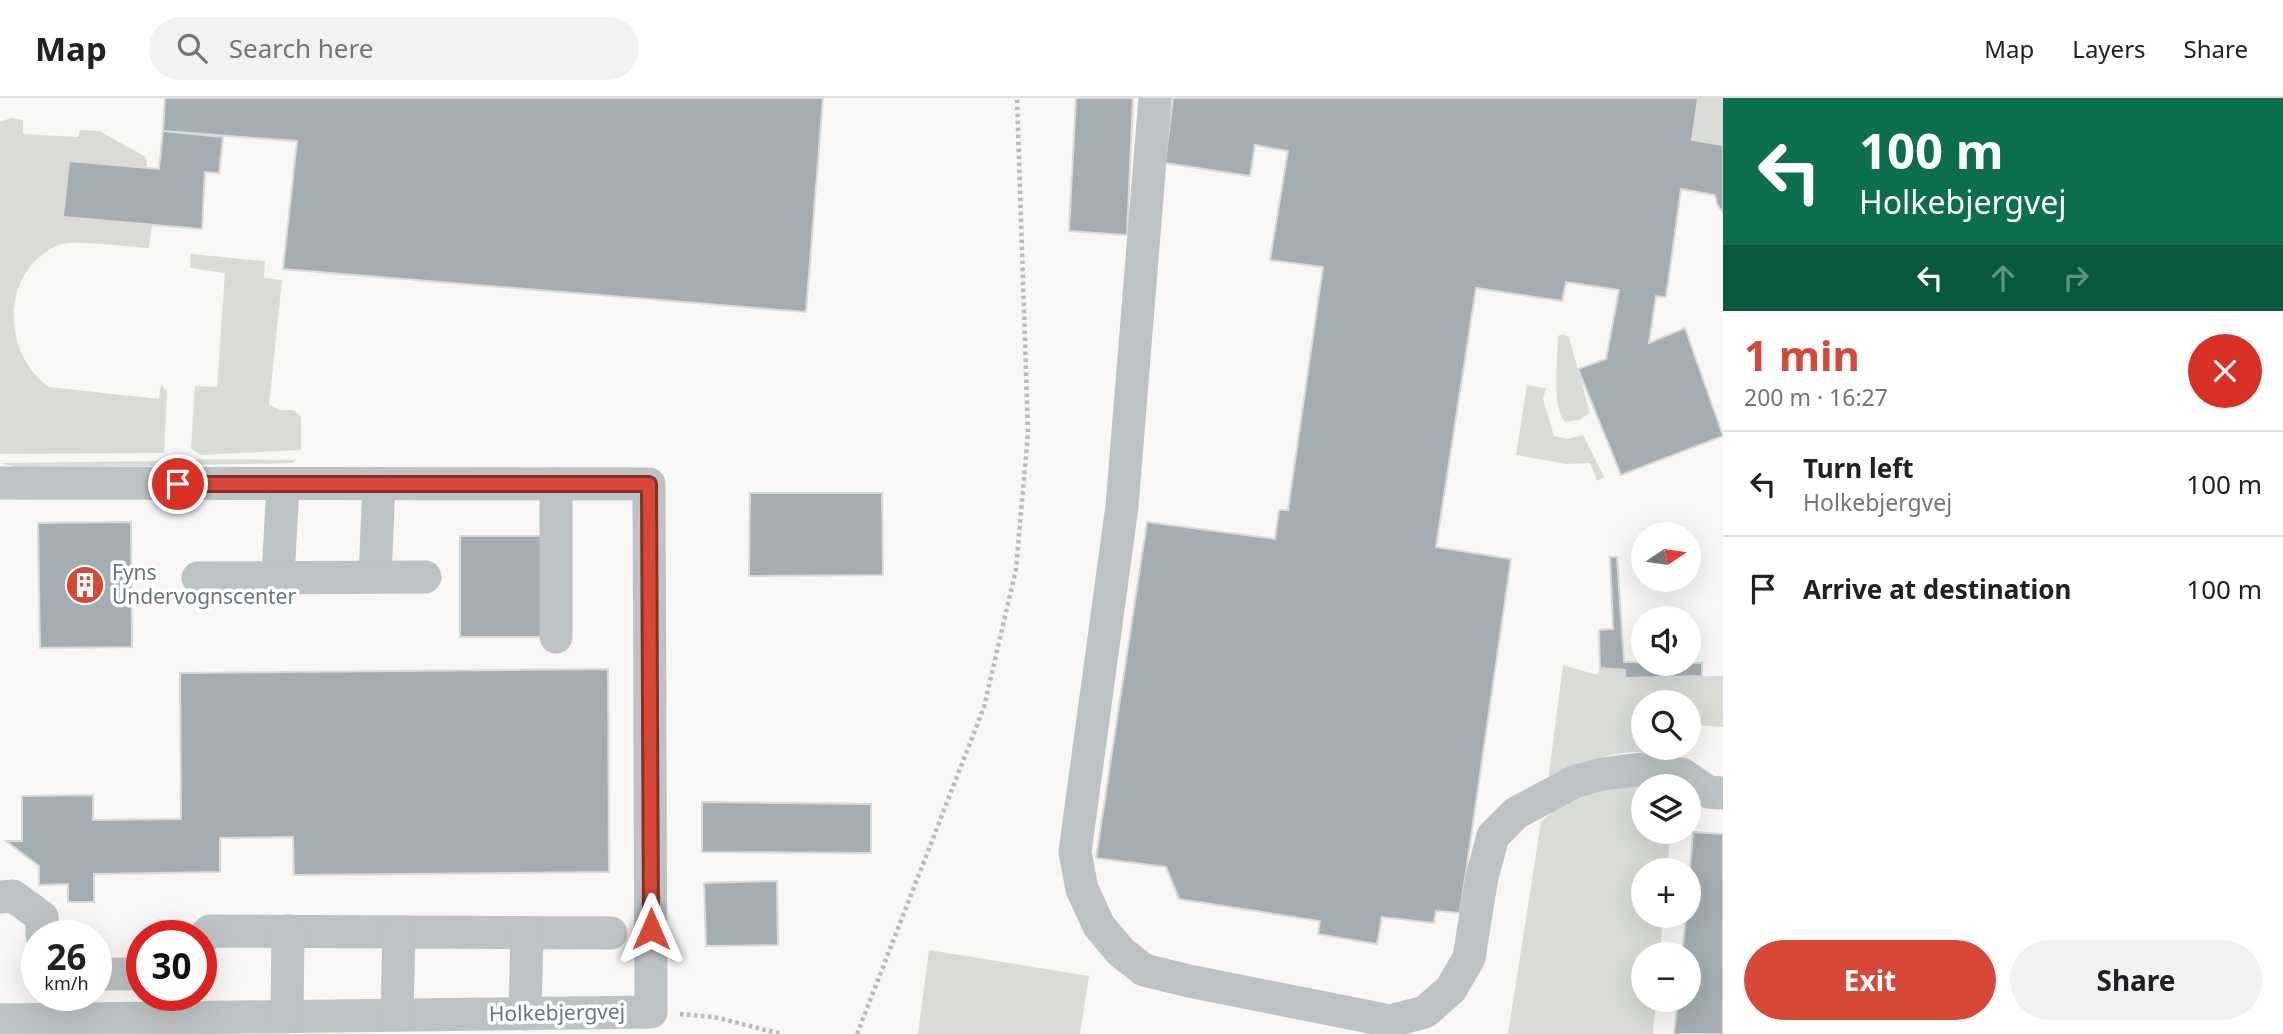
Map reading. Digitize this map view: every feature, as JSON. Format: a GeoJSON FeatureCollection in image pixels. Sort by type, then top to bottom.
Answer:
{"type":"FeatureCollection","features":[{"type":"Feature","properties":{"kind":"street"},"geometry":{"type":"LineString","coordinates":[[1155,98],[1122,506],[1075,852],[1082,889],[1100,926],[1121,952],[1144,970],[1390,1021],[1425,1012],[1451,989],[1469,958],[1482,877],[1493,836],[1516,814],[1574,782],[1602,774],[1644,769],[1682,774],[1708,792],[1723,793]]}},
{"type":"Feature","properties":{"kind":"street","name":"Holkebjergvej"},"geometry":{"type":"LineString","coordinates":[[0,483],[649,484],[651,1012],[0,1020]]}},
{"type":"Feature","properties":{"kind":"street"},"geometry":{"type":"LineString","coordinates":[[278,577],[283,484]]}},
{"type":"Feature","properties":{"kind":"street"},"geometry":{"type":"LineString","coordinates":[[375,577],[379,484]]}},
{"type":"Feature","properties":{"kind":"street"},"geometry":{"type":"LineString","coordinates":[[556,484],[556,638]]}},
{"type":"Feature","properties":{"kind":"street"},"geometry":{"type":"LineString","coordinates":[[198,578],[425,577]]}},
{"type":"Feature","properties":{"kind":"street"},"geometry":{"type":"LineString","coordinates":[[0,897],[13,896],[42,917],[42,920]]}},
{"type":"Feature","properties":{"kind":"street"},"geometry":{"type":"LineString","coordinates":[[217,931],[611,933]]}},
{"type":"Feature","properties":{"kind":"street"},"geometry":{"type":"LineString","coordinates":[[286,1017],[288,931]]}},
{"type":"Feature","properties":{"kind":"street"},"geometry":{"type":"LineString","coordinates":[[397,1015],[399,932]]}},
{"type":"Feature","properties":{"kind":"street"},"geometry":{"type":"LineString","coordinates":[[525,1014],[527,933]]}},
{"type":"Feature","properties":{"kind":"path"},"geometry":{"type":"LineString","coordinates":[[857,1034],[984,707],[1016,569],[1028,433],[1017,98]]}},
{"type":"Feature","properties":{"kind":"path"},"geometry":{"type":"LineString","coordinates":[[651,1012],[714,1017],[782,1034]]}},
{"type":"Feature","properties":{"kind":"shaded area"},"geometry":{"type":"Polygon","coordinates":[[[1698,98],[1723,98],[1723,145],[1692,140],[1698,98]]]}},
{"type":"Feature","properties":{"kind":"shaded area"},"geometry":{"type":"Polygon","coordinates":[[[11,118],[23,120],[23,134],[78,137],[80,130],[99,131],[146,157],[147,167],[69,161],[63,216],[152,225],[149,248],[69,243],[42,255],[27,271],[18,290],[14,311],[15,333],[33,372],[49,387],[159,399],[161,384],[167,392],[164,453],[0,454],[0,122],[11,118]]]}},
{"type":"Feature","properties":{"kind":"shaded area"},"geometry":{"type":"Polygon","coordinates":[[[191,254],[265,261],[264,278],[282,280],[269,405],[280,410],[294,410],[301,417],[301,450],[201,455],[191,449],[195,386],[217,387],[225,273],[190,268],[191,254]]]}},
{"type":"Feature","properties":{"kind":"shaded area"},"geometry":{"type":"Polygon","coordinates":[[[1562,334],[1569,337],[1590,413],[1579,420],[1565,422],[1557,394],[1558,336],[1562,334]]]}},
{"type":"Feature","properties":{"kind":"shaded area"},"geometry":{"type":"Polygon","coordinates":[[[1527,385],[1546,388],[1543,399],[1554,436],[1567,439],[1583,435],[1604,477],[1597,481],[1590,463],[1567,464],[1516,455],[1527,385]]]}},
{"type":"Feature","properties":{"kind":"shaded area"},"geometry":{"type":"Polygon","coordinates":[[[296,460],[293,463],[187,465],[186,461],[296,460]]]}},
{"type":"Feature","properties":{"kind":"shaded area"},"geometry":{"type":"Polygon","coordinates":[[[161,461],[157,466],[15,467],[0,463],[161,461]]]}},
{"type":"Feature","properties":{"kind":"shaded area"},"geometry":{"type":"Polygon","coordinates":[[[1563,665],[1597,675],[1600,668],[1625,670],[1626,678],[1723,676],[1723,727],[1701,726],[1701,690],[1631,690],[1631,752],[1581,764],[1548,781],[1563,665]]]}},
{"type":"Feature","properties":{"kind":"shaded area"},"geometry":{"type":"Polygon","coordinates":[[[1631,787],[1631,844],[1670,844],[1668,858],[1631,858],[1631,928],[1662,928],[1661,942],[1631,942],[1631,1012],[1655,1012],[1653,1034],[1508,1034],[1541,822],[1577,797],[1613,788],[1631,787]]]}},
{"type":"Feature","properties":{"kind":"shaded area"},"geometry":{"type":"Polygon","coordinates":[[[929,950],[1089,976],[1080,1034],[918,1034],[929,950]]]}},
{"type":"Feature","properties":{"kind":"building"},"geometry":{"type":"Polygon","coordinates":[[[165,98],[823,98],[806,312],[283,269],[297,141],[163,131],[165,98]]]}},
{"type":"Feature","properties":{"kind":"building"},"geometry":{"type":"Polygon","coordinates":[[[1076,98],[1133,98],[1127,235],[1069,231],[1076,98]]]}},
{"type":"Feature","properties":{"kind":"building"},"geometry":{"type":"Polygon","coordinates":[[[1173,98],[1698,98],[1692,140],[1723,145],[1723,213],[1715,195],[1681,189],[1666,297],[1656,296],[1649,343],[1685,328],[1723,436],[1621,475],[1578,369],[1606,359],[1619,290],[1566,282],[1562,301],[1476,288],[1436,547],[1511,559],[1460,913],[1436,911],[1434,923],[1382,917],[1377,944],[1318,934],[1320,921],[1179,899],[1166,867],[1096,858],[1147,522],[1275,539],[1279,510],[1288,510],[1323,267],[1270,260],[1288,151],[1255,145],[1250,176],[1165,163],[1173,98]]]}},
{"type":"Feature","properties":{"kind":"building"},"geometry":{"type":"Polygon","coordinates":[[[163,131],[223,137],[219,173],[205,172],[202,229],[63,217],[69,161],[159,169],[163,131]]]}},
{"type":"Feature","properties":{"kind":"building"},"geometry":{"type":"Polygon","coordinates":[[[750,493],[882,493],[883,575],[749,576],[750,493]]]}},
{"type":"Feature","properties":{"kind":"building","name":"Fyns Undervognscenter"},"geometry":{"type":"Polygon","coordinates":[[[131,522],[132,647],[40,648],[38,523],[131,522]]]}},
{"type":"Feature","properties":{"kind":"building"},"geometry":{"type":"Polygon","coordinates":[[[460,536],[545,536],[545,637],[460,637],[460,536]]]}},
{"type":"Feature","properties":{"kind":"building"},"geometry":{"type":"Polygon","coordinates":[[[1610,557],[1617,557],[1624,662],[1631,662],[1631,676],[1701,676],[1701,663],[1702,676],[1625,678],[1625,670],[1600,668],[1599,630],[1613,629],[1610,557]]]}},
{"type":"Feature","properties":{"kind":"building"},"geometry":{"type":"Polygon","coordinates":[[[608,669],[609,872],[294,875],[293,837],[220,838],[220,872],[94,874],[94,902],[68,902],[68,884],[39,885],[39,866],[6,841],[22,841],[22,796],[93,795],[93,820],[181,819],[180,673],[608,669]]]}},
{"type":"Feature","properties":{"kind":"building"},"geometry":{"type":"Polygon","coordinates":[[[702,802],[871,804],[871,853],[702,852],[702,802]]]}},
{"type":"Feature","properties":{"kind":"building"},"geometry":{"type":"Polygon","coordinates":[[[1701,833],[1723,834],[1723,1034],[1674,1034],[1677,1012],[1701,1012],[1701,942],[1683,942],[1685,928],[1701,928],[1701,858],[1691,858],[1692,844],[1701,844],[1701,833]]]}},
{"type":"Feature","properties":{"kind":"building"},"geometry":{"type":"Polygon","coordinates":[[[777,881],[778,945],[706,946],[704,883],[777,881]]]}},
{"type":"Feature","properties":{"kind":"place","name":"Fyns Undervognscenter"},"geometry":{"type":"Point","coordinates":[85,585]}},
{"type":"Feature","properties":{"kind":"route"},"geometry":{"type":"LineString","coordinates":[[178,484],[649,484],[651,929]]}}]}
